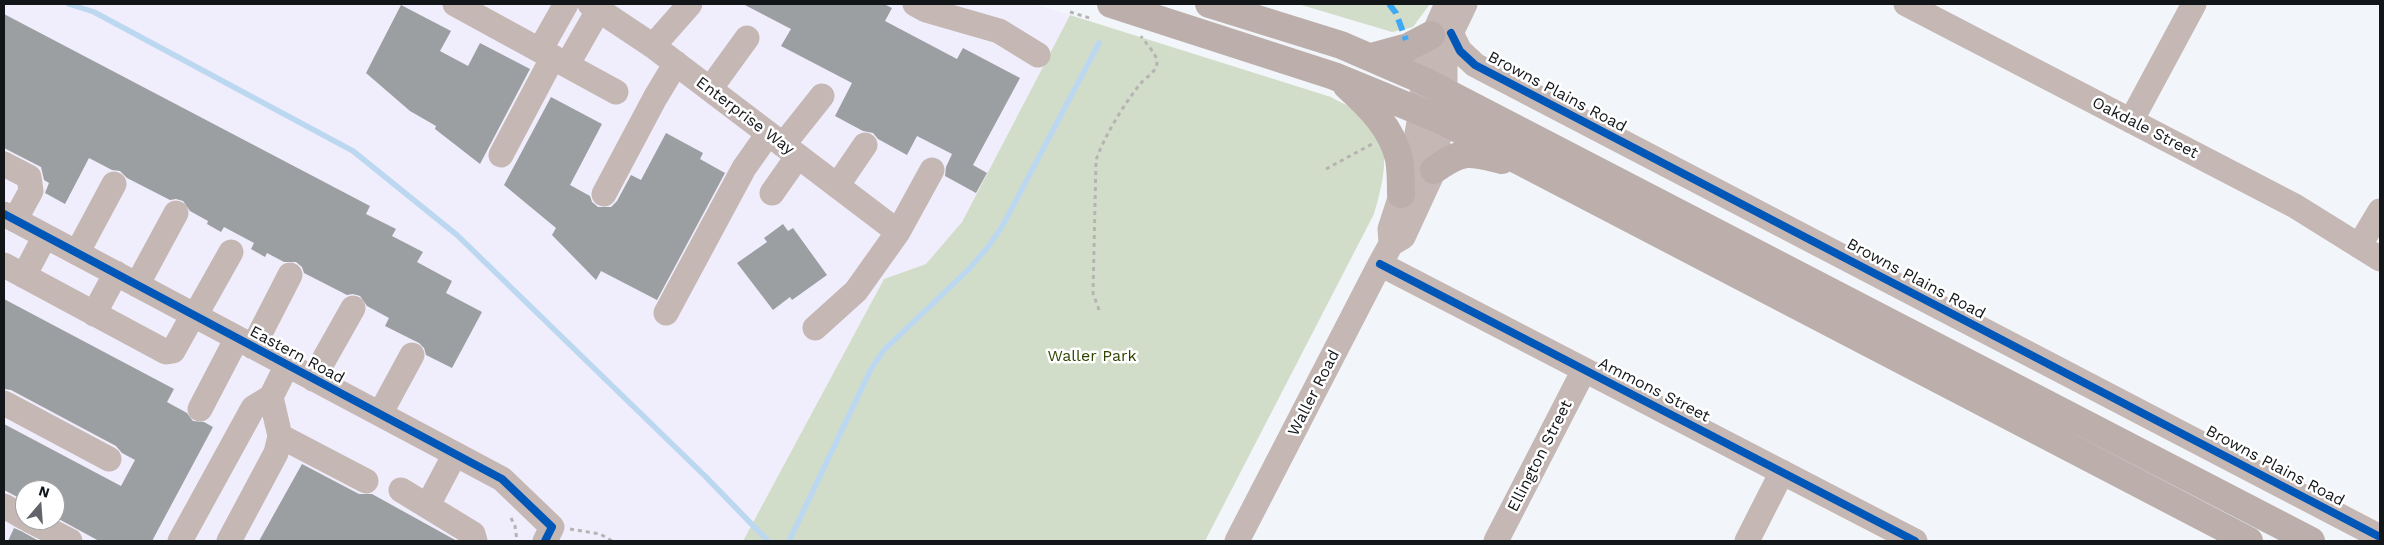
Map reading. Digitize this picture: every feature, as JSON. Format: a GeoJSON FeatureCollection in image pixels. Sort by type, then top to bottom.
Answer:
{"type":"FeatureCollection","features":[{"type":"Feature","properties":{"kind":"main road"},"geometry":{"type":"LineString","coordinates":[[1209,4],[1307,34],[1371,57],[1434,85],[2312,541]]}},
{"type":"Feature","properties":{"kind":"main road"},"geometry":{"type":"LineString","coordinates":[[1104,12],[1334,76],[1431,116],[2249,541]]}},
{"type":"Feature","properties":{"kind":"main road"},"geometry":{"type":"LineString","coordinates":[[1371,57],[1408,47],[1441,34]]}},
{"type":"Feature","properties":{"kind":"main road"},"geometry":{"type":"LineString","coordinates":[[1334,76],[1372,109],[1389,136],[1399,159],[1402,194]]}},
{"type":"Feature","properties":{"kind":"main road"},"geometry":{"type":"LineString","coordinates":[[1434,170],[1450,158],[1465,153],[1530,166]]}},
{"type":"Feature","properties":{"kind":"street"},"geometry":{"type":"LineString","coordinates":[[554,58],[566,4]]}},
{"type":"Feature","properties":{"kind":"street"},"geometry":{"type":"LineString","coordinates":[[653,46],[690,4]]}},
{"type":"Feature","properties":{"kind":"street"},"geometry":{"type":"LineString","coordinates":[[916,4],[926,10],[999,31],[1038,55]]}},
{"type":"Feature","properties":{"kind":"street"},"geometry":{"type":"LineString","coordinates":[[1441,34],[1447,4]]}},
{"type":"Feature","properties":{"kind":"street"},"geometry":{"type":"LineString","coordinates":[[1441,34],[1465,4]]}},
{"type":"Feature","properties":{"kind":"street","name":"Oakdale Street"},"geometry":{"type":"LineString","coordinates":[[1906,4],[2296,206],[2380,259]]}},
{"type":"Feature","properties":{"kind":"street"},"geometry":{"type":"LineString","coordinates":[[2131,121],[2194,4]]}},
{"type":"Feature","properties":{"kind":"street"},"geometry":{"type":"LineString","coordinates":[[466,6],[616,92]]}},
{"type":"Feature","properties":{"kind":"street"},"geometry":{"type":"LineString","coordinates":[[501,155],[554,58],[594,6]]}},
{"type":"Feature","properties":{"kind":"street","name":"Enterprise Way"},"geometry":{"type":"LineString","coordinates":[[594,6],[676,63],[898,232]]}},
{"type":"Feature","properties":{"kind":"street","name":"Browns Plains Road"},"geometry":{"type":"LineString","coordinates":[[1441,34],[1464,57],[1492,73],[2380,537]]}},
{"type":"Feature","properties":{"kind":"street","name":"Waller Road"},"geometry":{"type":"LineString","coordinates":[[1385,254],[1403,236],[1434,170],[1431,116],[1434,85],[1425,53],[1441,34]]}},
{"type":"Feature","properties":{"kind":"street"},"geometry":{"type":"LineString","coordinates":[[710,89],[747,38]]}},
{"type":"Feature","properties":{"kind":"street"},"geometry":{"type":"LineString","coordinates":[[604,194],[654,98],[676,63]]}},
{"type":"Feature","properties":{"kind":"street"},"geometry":{"type":"LineString","coordinates":[[666,312],[744,168],[783,145],[822,96]]}},
{"type":"Feature","properties":{"kind":"street","name":"Waller Road"},"geometry":{"type":"LineString","coordinates":[[1237,541],[1385,254],[1390,229],[1412,162],[1431,116]]}},
{"type":"Feature","properties":{"kind":"street"},"geometry":{"type":"LineString","coordinates":[[772,193],[783,145]]}},
{"type":"Feature","properties":{"kind":"street"},"geometry":{"type":"LineString","coordinates":[[837,186],[864,146]]}},
{"type":"Feature","properties":{"kind":"street"},"geometry":{"type":"LineString","coordinates":[[4,164],[29,177],[31,190],[9,217]]}},
{"type":"Feature","properties":{"kind":"street"},"geometry":{"type":"LineString","coordinates":[[815,328],[856,291],[898,232],[932,170]]}},
{"type":"Feature","properties":{"kind":"street"},"geometry":{"type":"LineString","coordinates":[[77,253],[114,184]]}},
{"type":"Feature","properties":{"kind":"street"},"geometry":{"type":"LineString","coordinates":[[2359,246],[2380,211]]}},
{"type":"Feature","properties":{"kind":"street"},"geometry":{"type":"LineString","coordinates":[[94,314],[126,279],[176,213]]}},
{"type":"Feature","properties":{"kind":"street","name":"Eastern Road"},"geometry":{"type":"LineString","coordinates":[[9,217],[502,479],[548,534]]}},
{"type":"Feature","properties":{"kind":"street"},"geometry":{"type":"LineString","coordinates":[[45,236],[14,270],[166,352],[173,351],[231,252]]}},
{"type":"Feature","properties":{"kind":"street","name":"Ammons Street"},"geometry":{"type":"LineString","coordinates":[[1385,254],[1584,370],[1915,541]]}},
{"type":"Feature","properties":{"kind":"street"},"geometry":{"type":"LineString","coordinates":[[200,409],[290,275]]}},
{"type":"Feature","properties":{"kind":"street"},"geometry":{"type":"LineString","coordinates":[[313,379],[353,308]]}},
{"type":"Feature","properties":{"kind":"street"},"geometry":{"type":"LineString","coordinates":[[380,414],[412,355]]}},
{"type":"Feature","properties":{"kind":"street"},"geometry":{"type":"LineString","coordinates":[[180,541],[252,408],[271,397],[288,365]]}},
{"type":"Feature","properties":{"kind":"street","name":"Ellington Street"},"geometry":{"type":"LineString","coordinates":[[1496,541],[1584,370]]}},
{"type":"Feature","properties":{"kind":"street"},"geometry":{"type":"LineString","coordinates":[[229,541],[276,453],[280,436],[271,397]]}},
{"type":"Feature","properties":{"kind":"street"},"geometry":{"type":"LineString","coordinates":[[4,403],[109,459]]}},
{"type":"Feature","properties":{"kind":"street"},"geometry":{"type":"LineString","coordinates":[[280,436],[366,481]]}},
{"type":"Feature","properties":{"kind":"street"},"geometry":{"type":"LineString","coordinates":[[428,505],[455,454]]}},
{"type":"Feature","properties":{"kind":"street"},"geometry":{"type":"LineString","coordinates":[[1747,541],[1782,472]]}},
{"type":"Feature","properties":{"kind":"street"},"geometry":{"type":"LineString","coordinates":[[401,490],[474,534],[475,541]]}},
{"type":"Feature","properties":{"kind":"street"},"geometry":{"type":"LineString","coordinates":[[4,506],[15,512]]}},
{"type":"Feature","properties":{"kind":"street"},"geometry":{"type":"LineString","coordinates":[[49,530],[70,541]]}},
{"type":"Feature","properties":{"kind":"path"},"geometry":{"type":"LineString","coordinates":[[1070,12],[1104,12]]}},
{"type":"Feature","properties":{"kind":"path"},"geometry":{"type":"LineString","coordinates":[[1099,310],[1093,293],[1096,160],[1102,142],[1140,84],[1157,64],[1156,58],[1139,34]]}},
{"type":"Feature","properties":{"kind":"path"},"geometry":{"type":"LineString","coordinates":[[1326,169],[1357,152]]}},
{"type":"Feature","properties":{"kind":"path"},"geometry":{"type":"LineString","coordinates":[[548,534],[600,534],[612,541]]}},
{"type":"Feature","properties":{"kind":"shaded area"},"geometry":{"type":"Polygon","coordinates":[[[4,4],[1033,4],[1070,15],[962,222],[926,264],[884,279],[743,541],[4,541],[4,4]]]}},
{"type":"Feature","properties":{"kind":"green space"},"geometry":{"type":"Polygon","coordinates":[[[1298,4],[1430,4],[1413,27],[1392,32],[1298,4]]]}},
{"type":"Feature","properties":{"kind":"green space","name":"Waller Park"},"geometry":{"type":"Polygon","coordinates":[[[1070,15],[1331,97],[1368,118],[1376,128],[1381,140],[1384,152],[1383,177],[1374,214],[1205,541],[743,541],[884,279],[926,264],[962,222],[1070,15]]]}},
{"type":"Feature","properties":{"kind":"building"},"geometry":{"type":"Polygon","coordinates":[[[743,4],[884,4],[892,8],[885,21],[957,59],[963,48],[1020,78],[973,165],[987,173],[976,193],[945,176],[946,167],[952,154],[917,136],[907,155],[878,139],[873,133],[863,131],[835,116],[852,83],[781,46],[791,29],[743,4]]]}},
{"type":"Feature","properties":{"kind":"building"},"geometry":{"type":"Polygon","coordinates":[[[401,5],[451,31],[440,51],[468,66],[480,43],[530,69],[480,164],[435,129],[436,126],[410,111],[366,73],[401,5]]]}},
{"type":"Feature","properties":{"kind":"building"},"geometry":{"type":"Polygon","coordinates":[[[4,14],[370,206],[366,214],[396,229],[392,236],[423,252],[417,262],[452,281],[446,293],[482,312],[452,368],[426,355],[424,348],[419,343],[385,326],[389,318],[367,306],[360,296],[347,295],[304,273],[302,267],[296,262],[284,262],[267,253],[265,257],[251,249],[254,243],[224,227],[221,232],[207,224],[208,221],[190,211],[183,201],[170,200],[127,178],[120,171],[112,170],[89,158],[65,204],[45,193],[49,183],[44,180],[41,167],[4,148],[4,14]]]}},
{"type":"Feature","properties":{"kind":"building"},"geometry":{"type":"Polygon","coordinates":[[[551,97],[602,124],[570,185],[590,196],[592,202],[598,207],[611,207],[617,201],[631,175],[641,180],[666,133],[703,153],[700,159],[725,173],[657,300],[601,271],[596,280],[552,235],[556,228],[504,185],[551,97]]]}},
{"type":"Feature","properties":{"kind":"building"},"geometry":{"type":"Polygon","coordinates":[[[783,224],[788,231],[793,228],[827,275],[792,300],[790,297],[773,310],[737,263],[767,242],[764,238],[783,224]]]}},
{"type":"Feature","properties":{"kind":"building"},"geometry":{"type":"Polygon","coordinates":[[[4,299],[174,389],[167,402],[187,413],[193,421],[204,422],[213,427],[152,541],[99,541],[65,522],[65,480],[15,480],[15,496],[4,490],[4,424],[121,486],[135,460],[122,453],[116,446],[11,390],[4,389],[4,299]]]}},
{"type":"Feature","properties":{"kind":"building"},"geometry":{"type":"Polygon","coordinates":[[[302,464],[359,494],[372,494],[457,541],[259,541],[302,464]]]}},
{"type":"Feature","properties":{"kind":"building"},"geometry":{"type":"Polygon","coordinates":[[[14,528],[39,541],[8,541],[14,528]]]}},
{"type":"Feature","properties":{"kind":"waterway"},"geometry":{"type":"LineString","coordinates":[[69,4],[94,12],[353,151],[457,235],[706,477],[768,541]]}},
{"type":"Feature","properties":{"kind":"waterway"},"geometry":{"type":"LineString","coordinates":[[789,541],[871,369],[884,350],[969,269],[988,247],[1003,225],[1099,43]]}},
{"type":"Feature","properties":{"kind":"marked path"},"geometry":{"type":"LineString","coordinates":[[1389,4],[1396,13],[1406,40]]}},
{"type":"Feature","properties":{"kind":"cycle path"},"geometry":{"type":"LineString","coordinates":[[1451,33],[1460,51],[1475,65],[2380,537]]}},
{"type":"Feature","properties":{"kind":"cycle path"},"geometry":{"type":"LineString","coordinates":[[4,214],[502,479],[552,527],[545,541]]}},
{"type":"Feature","properties":{"kind":"cycle path"},"geometry":{"type":"LineString","coordinates":[[1380,264],[1915,541]]}}]}
